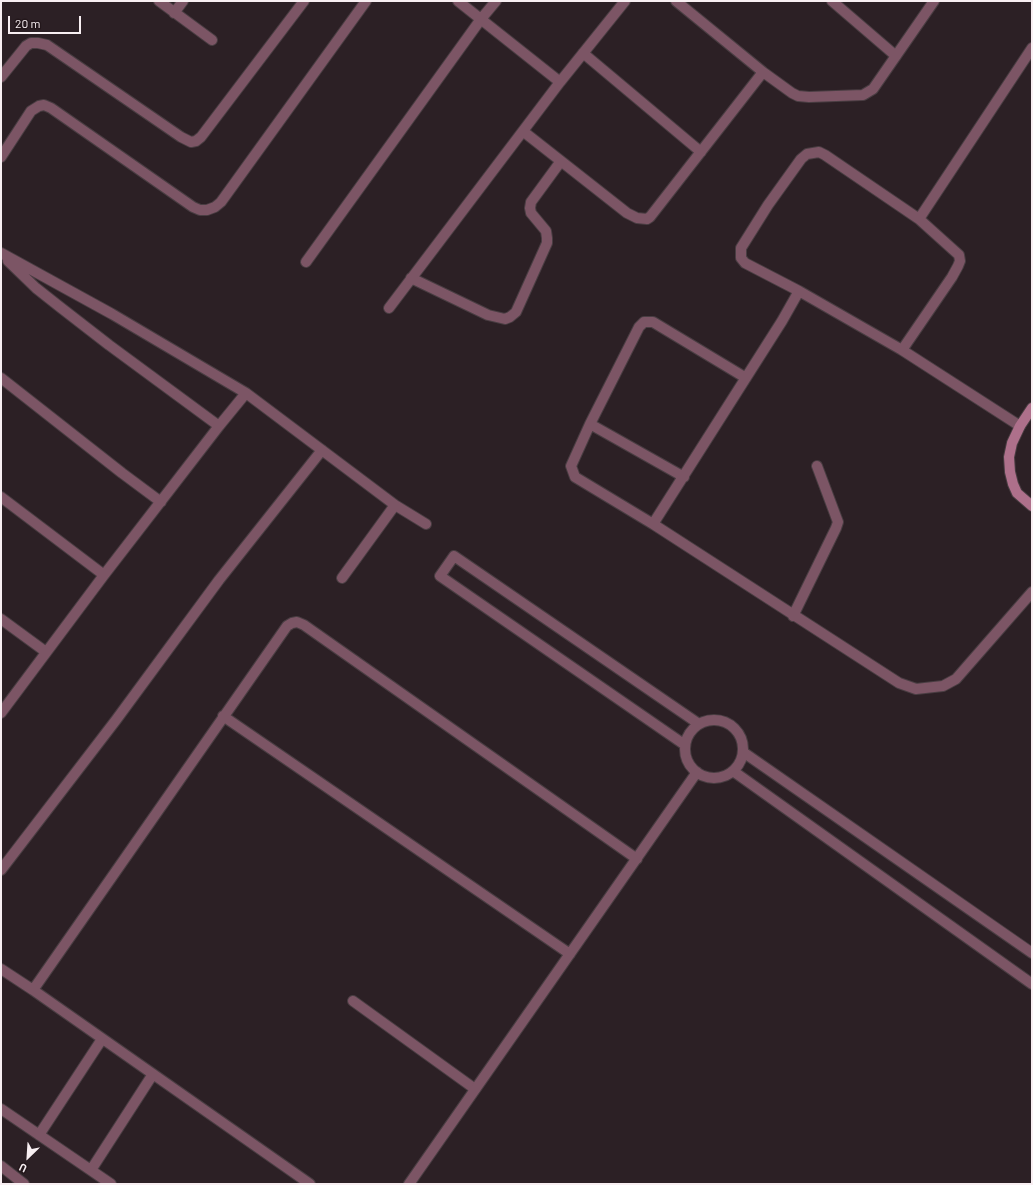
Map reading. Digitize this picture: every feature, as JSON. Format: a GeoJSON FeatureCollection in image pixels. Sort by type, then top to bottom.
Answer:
{"type":"FeatureCollection","features":[{"type":"Feature","properties":{"kind":"street"},"geometry":{"type":"LineString","coordinates":[[159,1],[212,40]]}},
{"type":"Feature","properties":{"kind":"street"},"geometry":{"type":"LineString","coordinates":[[174,12],[182,1]]}},
{"type":"Feature","properties":{"kind":"street"},"geometry":{"type":"LineString","coordinates":[[1,77],[26,46],[31,43],[38,42],[47,45],[181,137],[191,142],[196,141],[201,137],[304,1]]}},
{"type":"Feature","properties":{"kind":"street"},"geometry":{"type":"LineString","coordinates":[[1,157],[31,111],[44,105],[58,113],[193,206],[200,210],[207,210],[215,207],[221,202],[366,1]]}},
{"type":"Feature","properties":{"kind":"street"},"geometry":{"type":"LineString","coordinates":[[458,1],[560,82]]}},
{"type":"Feature","properties":{"kind":"street"},"geometry":{"type":"LineString","coordinates":[[306,262],[481,19],[496,1]]}},
{"type":"Feature","properties":{"kind":"street"},"geometry":{"type":"LineString","coordinates":[[389,308],[524,132],[560,82],[625,1]]}},
{"type":"Feature","properties":{"kind":"street"},"geometry":{"type":"LineString","coordinates":[[676,1],[792,94],[809,97],[863,95],[873,90],[934,1]]}},
{"type":"Feature","properties":{"kind":"street"},"geometry":{"type":"LineString","coordinates":[[832,1],[896,56]]}},
{"type":"Feature","properties":{"kind":"street"},"geometry":{"type":"LineString","coordinates":[[919,219],[1032,48]]}},
{"type":"Feature","properties":{"kind":"street"},"geometry":{"type":"LineString","coordinates":[[583,53],[700,152]]}},
{"type":"Feature","properties":{"kind":"street"},"geometry":{"type":"LineString","coordinates":[[524,132],[627,213],[642,219],[650,217],[763,72]]}},
{"type":"Feature","properties":{"kind":"street"},"geometry":{"type":"LineString","coordinates":[[902,350],[952,277],[960,261],[959,255],[919,219],[825,155],[819,152],[806,154],[768,205],[744,242],[740,253],[741,258],[745,263],[799,291],[902,350],[1020,426]]}},
{"type":"Feature","properties":{"kind":"street"},"geometry":{"type":"LineString","coordinates":[[411,278],[488,315],[505,319],[510,317],[516,312],[547,243],[546,232],[531,213],[531,202],[561,161]]}},
{"type":"Feature","properties":{"kind":"street"},"geometry":{"type":"LineString","coordinates":[[1,254],[112,314],[246,393],[395,505],[426,524]]}},
{"type":"Feature","properties":{"kind":"street"},"geometry":{"type":"LineString","coordinates":[[1,254],[36,288],[109,345],[219,426]]}},
{"type":"Feature","properties":{"kind":"street"},"geometry":{"type":"LineString","coordinates":[[653,524],[782,321],[799,291]]}},
{"type":"Feature","properties":{"kind":"street"},"geometry":{"type":"LineString","coordinates":[[746,378],[653,322],[644,322],[639,327],[590,424],[570,466],[571,471],[575,477],[653,524],[793,616],[899,683],[916,689],[943,686],[956,679],[1032,592]]}},
{"type":"Feature","properties":{"kind":"street"},"geometry":{"type":"LineString","coordinates":[[1,378],[161,502]]}},
{"type":"Feature","properties":{"kind":"street"},"geometry":{"type":"LineString","coordinates":[[1,713],[104,576],[246,393]]}},
{"type":"Feature","properties":{"kind":"street"},"geometry":{"type":"LineString","coordinates":[[1032,408],[1020,426],[1012,443],[1009,457],[1010,472],[1017,493],[1032,506]]}},
{"type":"Feature","properties":{"kind":"street"},"geometry":{"type":"LineString","coordinates":[[590,424],[684,477]]}},
{"type":"Feature","properties":{"kind":"street"},"geometry":{"type":"LineString","coordinates":[[1,870],[116,720],[219,580],[322,450]]}},
{"type":"Feature","properties":{"kind":"street"},"geometry":{"type":"LineString","coordinates":[[793,616],[838,522],[817,466]]}},
{"type":"Feature","properties":{"kind":"street"},"geometry":{"type":"LineString","coordinates":[[1,498],[104,576]]}},
{"type":"Feature","properties":{"kind":"street"},"geometry":{"type":"LineString","coordinates":[[342,578],[395,505]]}},
{"type":"Feature","properties":{"kind":"street"},"geometry":{"type":"LineString","coordinates":[[685,745],[440,576],[454,556],[699,724]]}},
{"type":"Feature","properties":{"kind":"street"},"geometry":{"type":"LineString","coordinates":[[1,619],[46,652]]}},
{"type":"Feature","properties":{"kind":"street"},"geometry":{"type":"LineString","coordinates":[[33,990],[283,630],[292,623],[297,622],[304,625],[637,860]]}},
{"type":"Feature","properties":{"kind":"street"},"geometry":{"type":"LineString","coordinates":[[224,716],[570,954]]}},
{"type":"Feature","properties":{"kind":"street"},"geometry":{"type":"LineString","coordinates":[[712,719],[731,725],[739,732],[743,742],[743,752],[740,761],[733,771],[716,778],[706,777],[697,772],[690,765],[686,756],[685,745],[688,736],[694,728],[702,722],[712,719]]}},
{"type":"Feature","properties":{"kind":"street"},"geometry":{"type":"LineString","coordinates":[[743,752],[1032,953]]}},
{"type":"Feature","properties":{"kind":"street"},"geometry":{"type":"LineString","coordinates":[[733,771],[1032,984]]}},
{"type":"Feature","properties":{"kind":"street"},"geometry":{"type":"LineString","coordinates":[[409,1184],[637,860],[697,772]]}},
{"type":"Feature","properties":{"kind":"street"},"geometry":{"type":"LineString","coordinates":[[1,969],[310,1184]]}},
{"type":"Feature","properties":{"kind":"street"},"geometry":{"type":"LineString","coordinates":[[353,1001],[475,1089]]}},
{"type":"Feature","properties":{"kind":"street"},"geometry":{"type":"LineString","coordinates":[[39,1135],[102,1038]]}},
{"type":"Feature","properties":{"kind":"street"},"geometry":{"type":"LineString","coordinates":[[91,1170],[153,1074]]}},
{"type":"Feature","properties":{"kind":"street"},"geometry":{"type":"LineString","coordinates":[[1,1109],[111,1184]]}},
{"type":"Feature","properties":{"kind":"street"},"geometry":{"type":"LineString","coordinates":[[1,1166],[24,1184]]}}]}
